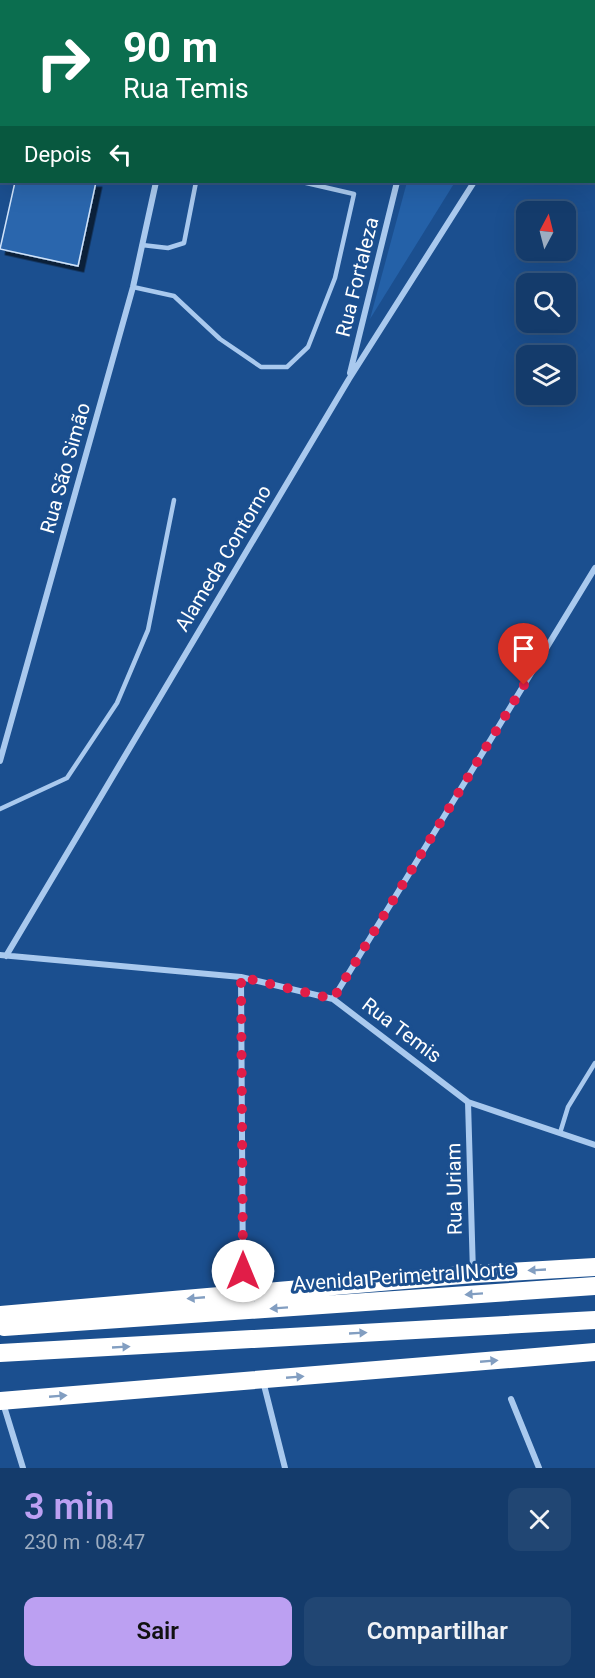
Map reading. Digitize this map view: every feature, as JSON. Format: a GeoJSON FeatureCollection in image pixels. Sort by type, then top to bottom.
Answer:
{"type":"FeatureCollection","features":[{"type":"Feature","properties":{"kind":"highway"},"geometry":{"type":"LineString","coordinates":[[0,1315],[473,1274],[595,1267]]}},
{"type":"Feature","properties":{"kind":"highway","name":"Avenida Perimetral Norte"},"geometry":{"type":"LineString","coordinates":[[0,1327],[595,1286]]}},
{"type":"Feature","properties":{"kind":"highway"},"geometry":{"type":"LineString","coordinates":[[0,1353],[595,1320]]}},
{"type":"Feature","properties":{"kind":"highway"},"geometry":{"type":"LineString","coordinates":[[1,1401],[595,1352]]}},
{"type":"Feature","properties":{"kind":"street","name":"Rua São Simão"},"geometry":{"type":"LineString","coordinates":[[0,761],[133,287],[156,183]]}},
{"type":"Feature","properties":{"kind":"street","name":"Rua Fortaleza"},"geometry":{"type":"LineString","coordinates":[[349,379],[397,183]]}},
{"type":"Feature","properties":{"kind":"street","name":"Alameda Contorno"},"geometry":{"type":"LineString","coordinates":[[3,955],[349,379],[473,183]]}},
{"type":"Feature","properties":{"kind":"street"},"geometry":{"type":"LineString","coordinates":[[333,999],[595,568]]}},
{"type":"Feature","properties":{"kind":"street","name":"Rua Temis"},"geometry":{"type":"LineString","coordinates":[[3,955],[241,977],[333,999],[468,1102],[595,1145]]}},
{"type":"Feature","properties":{"kind":"street"},"geometry":{"type":"LineString","coordinates":[[241,977],[243,1294]]}},
{"type":"Feature","properties":{"kind":"street","name":"Rua Uriam"},"geometry":{"type":"LineString","coordinates":[[468,1102],[473,1274]]}},
{"type":"Feature","properties":{"kind":"street"},"geometry":{"type":"LineString","coordinates":[[263,1380],[285,1468]]}},
{"type":"Feature","properties":{"kind":"street"},"geometry":{"type":"LineString","coordinates":[[511,1399],[539,1468]]}},
{"type":"Feature","properties":{"kind":"street"},"geometry":{"type":"LineString","coordinates":[[1,1401],[23,1468]]}},
{"type":"Feature","properties":{"kind":"lane"},"geometry":{"type":"LineString","coordinates":[[142,245],[168,248],[184,243],[196,183]]}},
{"type":"Feature","properties":{"kind":"lane"},"geometry":{"type":"LineString","coordinates":[[133,287],[174,296],[220,339],[261,367],[287,367],[308,347],[336,278],[354,194],[306,183]]}},
{"type":"Feature","properties":{"kind":"lane"},"geometry":{"type":"LineString","coordinates":[[0,808],[67,778],[117,703],[148,630],[174,500]]}},
{"type":"Feature","properties":{"kind":"lane"},"geometry":{"type":"LineString","coordinates":[[560,1133],[568,1107],[595,1063]]}},
{"type":"Feature","properties":{"kind":"shaded area"},"geometry":{"type":"Polygon","coordinates":[[[407,183],[454,183],[370,319],[407,183]]]}},
{"type":"Feature","properties":{"kind":"building"},"geometry":{"type":"Polygon","coordinates":[[[15,183],[96,183],[78,266],[0,249],[15,183]]]}},
{"type":"Feature","properties":{"kind":"route"},"geometry":{"type":"LineString","coordinates":[[243,1271],[241,977],[333,999],[524,685]]}}]}
